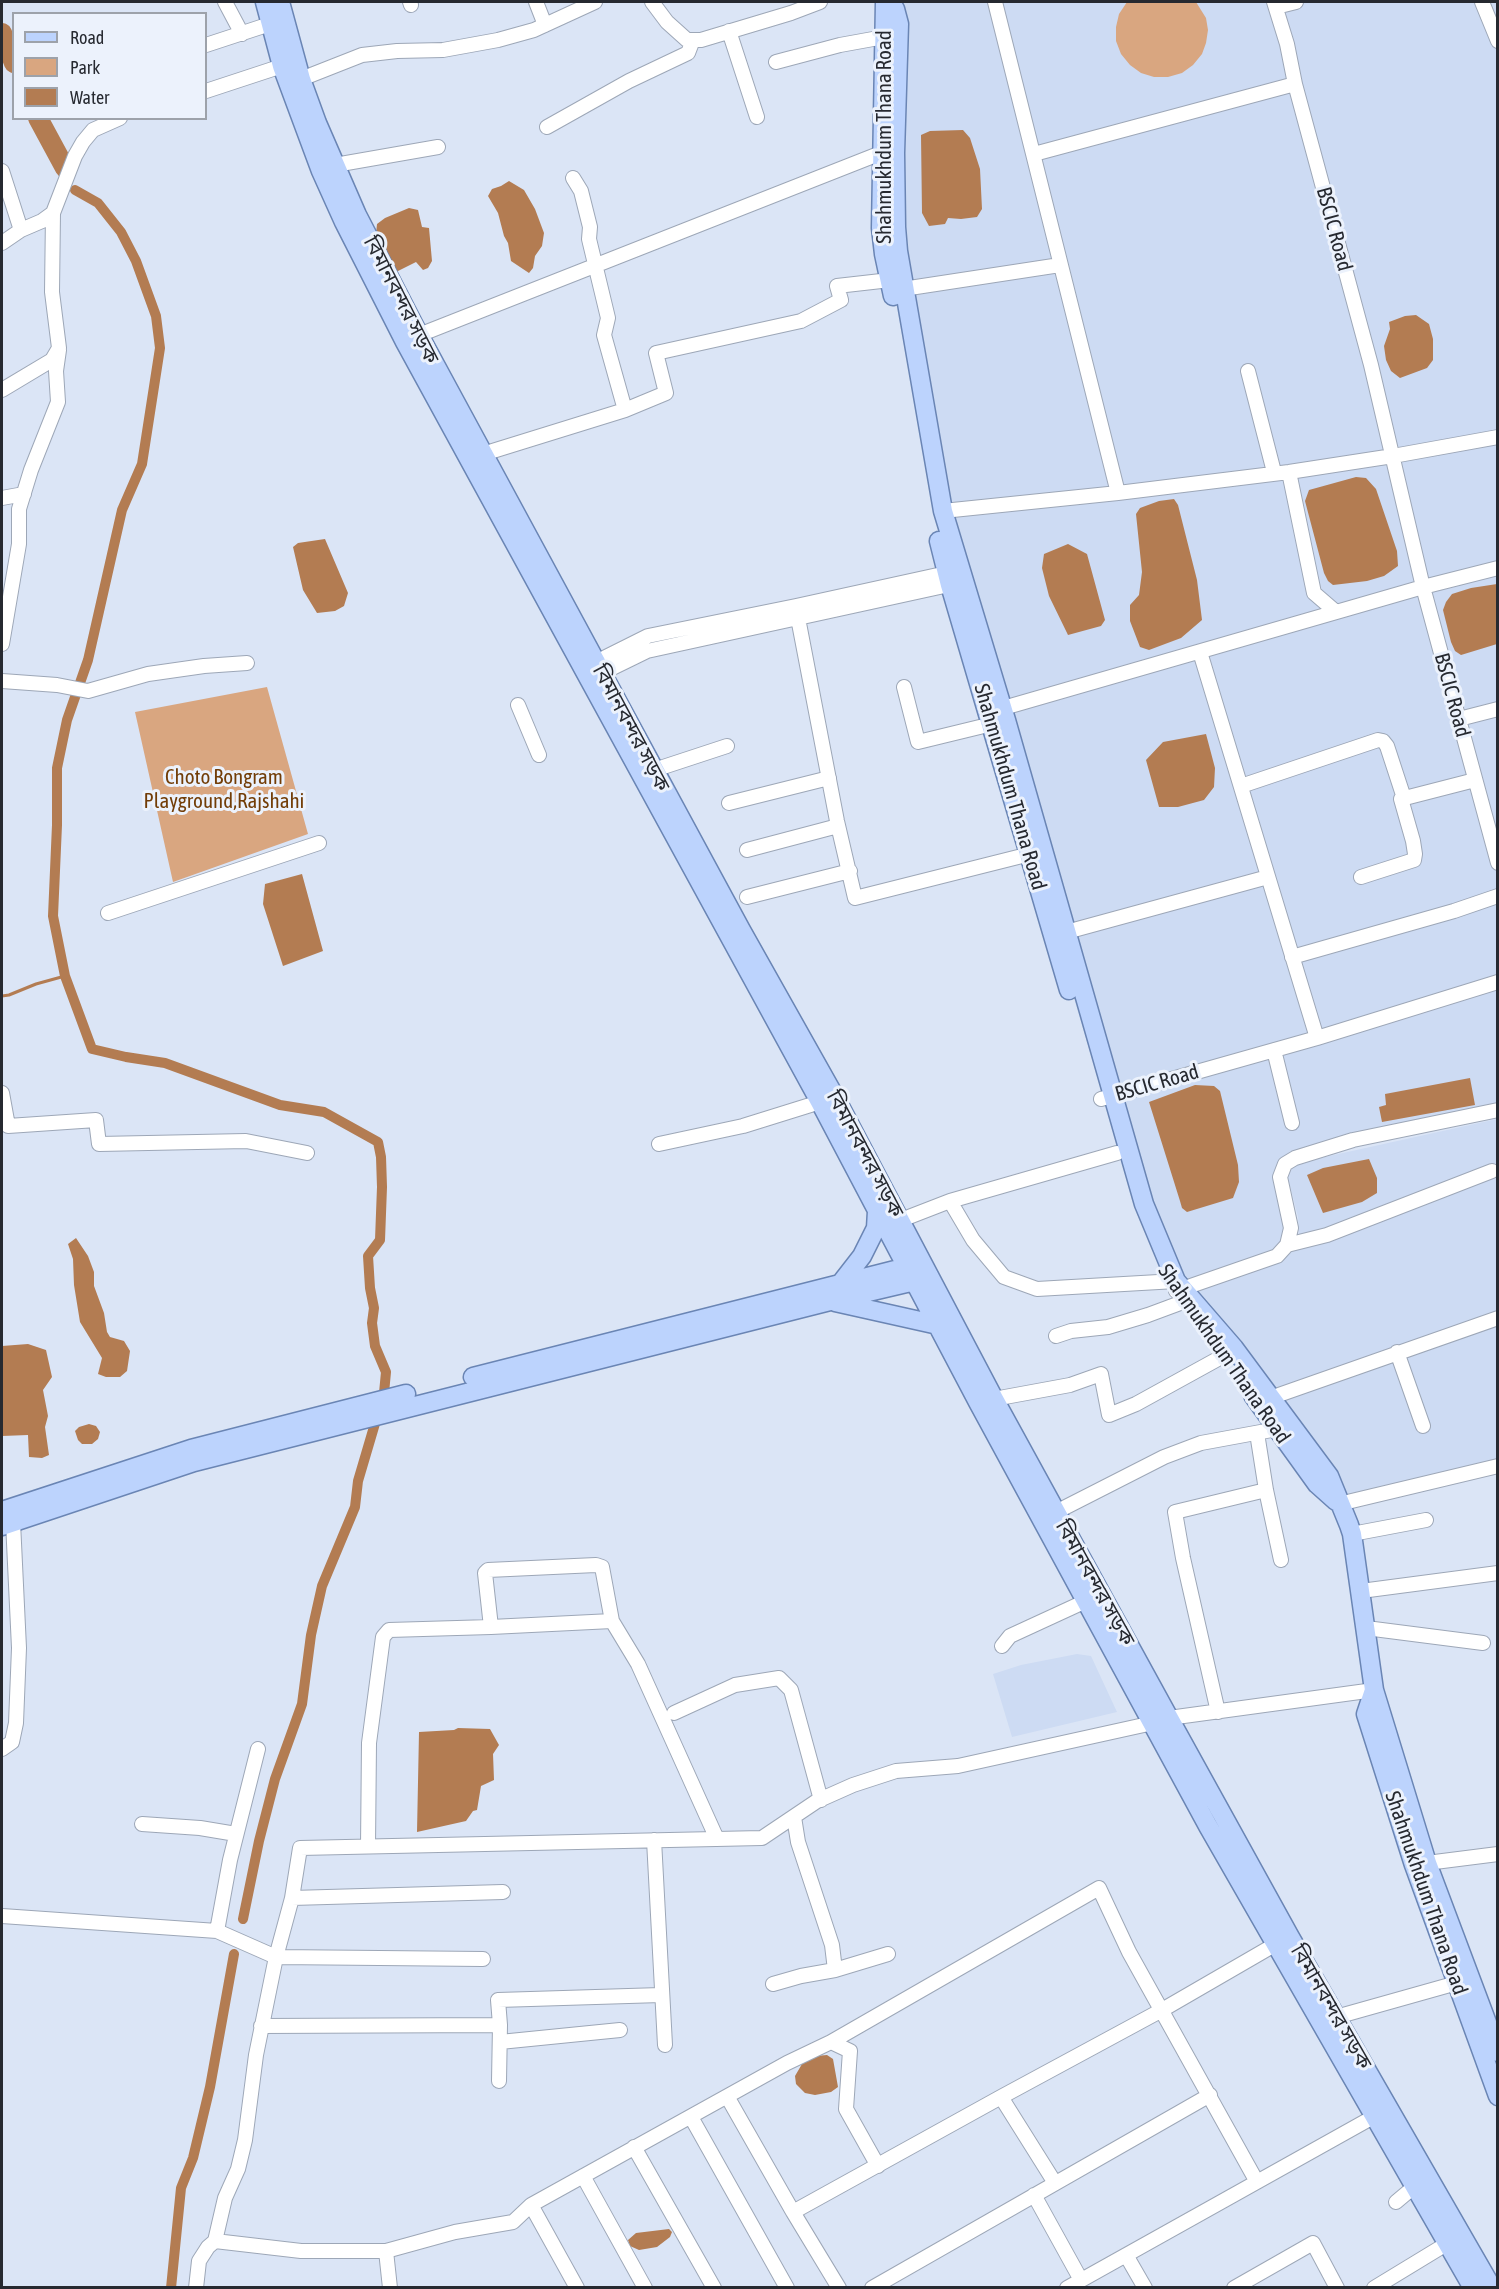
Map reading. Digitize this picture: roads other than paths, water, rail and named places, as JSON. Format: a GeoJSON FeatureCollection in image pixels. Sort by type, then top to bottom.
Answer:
{"type":"FeatureCollection","features":[{"type":"Feature","properties":{"kind":"main road","name":"বিমানবন্দর সড়ক"},"geometry":{"type":"LineString","coordinates":[[265,2],[282,66],[321,171],[344,222],[405,342],[554,600],[599,668],[836,1099],[1056,1512],[1161,1721],[1208,1826],[1473,2288]]}},
{"type":"Feature","properties":{"kind":"main road","name":"বিমানবন্দর সড়ক"},"geometry":{"type":"LineString","coordinates":[[280,2],[302,79],[357,215],[483,454],[554,600],[877,1211],[1086,1601],[1161,1721],[1336,2017],[1492,2288]]}},
{"type":"Feature","properties":{"kind":"main road","name":"Shahmukhdum Thana Road"},"geometry":{"type":"LineString","coordinates":[[885,2],[881,153],[881,228],[884,254],[897,285],[955,577]]}},
{"type":"Feature","properties":{"kind":"main road","name":"Shahmukhdum Thana Road"},"geometry":{"type":"LineString","coordinates":[[890,2],[895,9],[899,24],[897,285],[933,514],[955,577],[1107,1097],[1144,1204],[1177,1289],[1234,1348],[1329,1476],[1352,1534],[1374,1690],[1420,1864],[1462,1981],[1497,2096]]}},
{"type":"Feature","properties":{"kind":"main road","name":"Shahmukhdum Thana Road"},"geometry":{"type":"LineString","coordinates":[[994,715],[1030,854],[1060,934]]}},
{"type":"Feature","properties":{"kind":"main road","name":"Shahmukhdum Thana Road"},"geometry":{"type":"LineString","coordinates":[[1107,1097],[1117,1153],[1140,1225],[1177,1289],[1317,1484],[1339,1504]]}},
{"type":"Feature","properties":{"kind":"main road"},"geometry":{"type":"LineString","coordinates":[[841,1284],[862,1256],[876,1228],[877,1211]]}},
{"type":"Feature","properties":{"kind":"main road"},"geometry":{"type":"LineString","coordinates":[[396,1403],[841,1284],[911,1274]]}},
{"type":"Feature","properties":{"kind":"main road"},"geometry":{"type":"LineString","coordinates":[[7,1527],[191,1449],[364,1411],[830,1301],[911,1274]]}},
{"type":"Feature","properties":{"kind":"main road"},"geometry":{"type":"LineString","coordinates":[[830,1301],[938,1325]]}},
{"type":"Feature","properties":{"kind":"main road","name":"Shahmukhdum Thana Road"},"geometry":{"type":"LineString","coordinates":[[1462,1981],[1497,2052]]}},
{"type":"Feature","properties":{"kind":"street"},"geometry":{"type":"LineString","coordinates":[[225,2],[242,34]]}},
{"type":"Feature","properties":{"kind":"street"},"geometry":{"type":"LineString","coordinates":[[536,2],[545,25]]}},
{"type":"Feature","properties":{"kind":"street"},"geometry":{"type":"LineString","coordinates":[[302,79],[362,55],[472,46],[534,30],[595,2]]}},
{"type":"Feature","properties":{"kind":"street"},"geometry":{"type":"LineString","coordinates":[[652,2],[667,22],[687,40],[701,40],[820,2]]}},
{"type":"Feature","properties":{"kind":"street"},"geometry":{"type":"LineString","coordinates":[[995,2],[1118,494]]}},
{"type":"Feature","properties":{"kind":"street"},"geometry":{"type":"LineString","coordinates":[[1275,4],[1296,2]]}},
{"type":"Feature","properties":{"kind":"street"},"geometry":{"type":"LineString","coordinates":[[1482,2],[1497,41]]}},
{"type":"Feature","properties":{"kind":"street","name":"BSCIC Road"},"geometry":{"type":"LineString","coordinates":[[1275,4],[1497,863]]}},
{"type":"Feature","properties":{"kind":"street"},"geometry":{"type":"LineString","coordinates":[[207,45],[270,24]]}},
{"type":"Feature","properties":{"kind":"street"},"geometry":{"type":"LineString","coordinates":[[729,31],[757,117]]}},
{"type":"Feature","properties":{"kind":"street"},"geometry":{"type":"LineString","coordinates":[[776,62],[840,45],[884,37]]}},
{"type":"Feature","properties":{"kind":"street"},"geometry":{"type":"LineString","coordinates":[[547,128],[629,81],[688,53],[693,40]]}},
{"type":"Feature","properties":{"kind":"street"},"geometry":{"type":"LineString","coordinates":[[207,91],[282,66]]}},
{"type":"Feature","properties":{"kind":"street"},"geometry":{"type":"LineString","coordinates":[[1034,154],[1295,84]]}},
{"type":"Feature","properties":{"kind":"street"},"geometry":{"type":"LineString","coordinates":[[2,644],[19,544],[19,508],[37,453],[58,402],[56,371],[58,348],[52,292],[53,213],[75,156],[83,142],[93,130],[116,120]]}},
{"type":"Feature","properties":{"kind":"street"},"geometry":{"type":"LineString","coordinates":[[335,165],[438,147]]}},
{"type":"Feature","properties":{"kind":"street"},"geometry":{"type":"LineString","coordinates":[[419,335],[881,153]]}},
{"type":"Feature","properties":{"kind":"street"},"geometry":{"type":"LineString","coordinates":[[2,171],[21,230]]}},
{"type":"Feature","properties":{"kind":"street"},"geometry":{"type":"LineString","coordinates":[[573,178],[581,191],[590,227],[589,239],[608,318],[604,335],[625,410]]}},
{"type":"Feature","properties":{"kind":"street"},"geometry":{"type":"LineString","coordinates":[[2,243],[53,213]]}},
{"type":"Feature","properties":{"kind":"street"},"geometry":{"type":"LineString","coordinates":[[483,454],[625,410],[666,393],[656,353],[801,321],[841,300],[837,286],[897,285],[1060,265]]}},
{"type":"Feature","properties":{"kind":"street"},"geometry":{"type":"LineString","coordinates":[[2,390],[52,360],[58,348]]}},
{"type":"Feature","properties":{"kind":"street"},"geometry":{"type":"LineString","coordinates":[[1248,371],[1274,472]]}},
{"type":"Feature","properties":{"kind":"street"},"geometry":{"type":"LineString","coordinates":[[943,511],[1118,494],[1274,472],[1289,472],[1497,437]]}},
{"type":"Feature","properties":{"kind":"street"},"geometry":{"type":"LineString","coordinates":[[1289,472],[1314,593],[1336,612]]}},
{"type":"Feature","properties":{"kind":"street"},"geometry":{"type":"LineString","coordinates":[[2,498],[24,494]]}},
{"type":"Feature","properties":{"kind":"street"},"geometry":{"type":"LineString","coordinates":[[904,687],[918,742],[994,715],[1200,652],[1424,586],[1497,568]]}},
{"type":"Feature","properties":{"kind":"street"},"geometry":{"type":"LineString","coordinates":[[599,668],[646,651],[798,618],[955,577]]}},
{"type":"Feature","properties":{"kind":"street"},"geometry":{"type":"LineString","coordinates":[[599,668],[648,636],[955,577]]}},
{"type":"Feature","properties":{"kind":"street"},"geometry":{"type":"LineString","coordinates":[[798,618],[838,826],[855,897],[1030,854]]}},
{"type":"Feature","properties":{"kind":"street"},"geometry":{"type":"LineString","coordinates":[[1200,652],[1317,1038]]}},
{"type":"Feature","properties":{"kind":"street"},"geometry":{"type":"LineString","coordinates":[[2,681],[66,686],[88,691],[148,674],[247,663]]}},
{"type":"Feature","properties":{"kind":"street"},"geometry":{"type":"LineString","coordinates":[[518,705],[539,755]]}},
{"type":"Feature","properties":{"kind":"street"},"geometry":{"type":"LineString","coordinates":[[1459,719],[1497,709]]}},
{"type":"Feature","properties":{"kind":"street"},"geometry":{"type":"LineString","coordinates":[[1241,786],[1378,740],[1383,741],[1387,746],[1404,798]]}},
{"type":"Feature","properties":{"kind":"street"},"geometry":{"type":"LineString","coordinates":[[654,770],[727,746]]}},
{"type":"Feature","properties":{"kind":"street"},"geometry":{"type":"LineString","coordinates":[[729,803],[829,778]]}},
{"type":"Feature","properties":{"kind":"street"},"geometry":{"type":"LineString","coordinates":[[1361,877],[1414,860],[1413,841],[1401,799],[1475,780]]}},
{"type":"Feature","properties":{"kind":"street"},"geometry":{"type":"LineString","coordinates":[[747,849],[838,826]]}},
{"type":"Feature","properties":{"kind":"street"},"geometry":{"type":"LineString","coordinates":[[108,913],[319,843]]}},
{"type":"Feature","properties":{"kind":"street"},"geometry":{"type":"LineString","coordinates":[[747,897],[850,871]]}},
{"type":"Feature","properties":{"kind":"street"},"geometry":{"type":"LineString","coordinates":[[1060,934],[1268,877]]}},
{"type":"Feature","properties":{"kind":"street"},"geometry":{"type":"LineString","coordinates":[[1292,957],[1454,911],[1497,896]]}},
{"type":"Feature","properties":{"kind":"street","name":"BSCIC Road"},"geometry":{"type":"LineString","coordinates":[[1107,1097],[1317,1038],[1497,982]]}},
{"type":"Feature","properties":{"kind":"street"},"geometry":{"type":"LineString","coordinates":[[1274,1050],[1292,1123]]}},
{"type":"Feature","properties":{"kind":"street"},"geometry":{"type":"LineString","coordinates":[[2,1093],[8,1126],[96,1120],[99,1144],[246,1141],[306,1153]]}},
{"type":"Feature","properties":{"kind":"street"},"geometry":{"type":"LineString","coordinates":[[659,1144],[742,1126],[820,1102]]}},
{"type":"Feature","properties":{"kind":"street"},"geometry":{"type":"LineString","coordinates":[[1056,1336],[1071,1331],[1108,1327],[1177,1289],[1277,1256],[1287,1245],[1291,1228],[1280,1177],[1285,1164],[1294,1158],[1353,1140],[1497,1110]]}},
{"type":"Feature","properties":{"kind":"street"},"geometry":{"type":"LineString","coordinates":[[901,1220],[950,1201],[1117,1153]]}},
{"type":"Feature","properties":{"kind":"street"},"geometry":{"type":"LineString","coordinates":[[1287,1245],[1327,1235],[1492,1171]]}},
{"type":"Feature","properties":{"kind":"street"},"geometry":{"type":"LineString","coordinates":[[950,1201],[973,1240],[1005,1278],[1037,1289],[1177,1289]]}},
{"type":"Feature","properties":{"kind":"street"},"geometry":{"type":"LineString","coordinates":[[1270,1398],[1497,1318]]}},
{"type":"Feature","properties":{"kind":"street"},"geometry":{"type":"LineString","coordinates":[[1397,1352],[1423,1426]]}},
{"type":"Feature","properties":{"kind":"street"},"geometry":{"type":"LineString","coordinates":[[994,1399],[1070,1385],[1101,1374],[1109,1415],[1136,1404],[1225,1355]]}},
{"type":"Feature","properties":{"kind":"street"},"geometry":{"type":"LineString","coordinates":[[1056,1512],[1164,1457],[1201,1443],[1277,1429]]}},
{"type":"Feature","properties":{"kind":"street"},"geometry":{"type":"LineString","coordinates":[[1257,1432],[1266,1490],[1281,1560]]}},
{"type":"Feature","properties":{"kind":"street"},"geometry":{"type":"LineString","coordinates":[[1339,1504],[1497,1466]]}},
{"type":"Feature","properties":{"kind":"street"},"geometry":{"type":"LineString","coordinates":[[1218,1712],[1183,1558],[1175,1512],[1266,1490]]}},
{"type":"Feature","properties":{"kind":"street"},"geometry":{"type":"LineString","coordinates":[[1352,1534],[1426,1521]]}},
{"type":"Feature","properties":{"kind":"street"},"geometry":{"type":"LineString","coordinates":[[2,1749],[12,1742],[16,1723],[19,1648],[16,1567],[7,1527]]}},
{"type":"Feature","properties":{"kind":"street"},"geometry":{"type":"LineString","coordinates":[[2,1564],[16,1567]]}},
{"type":"Feature","properties":{"kind":"street"},"geometry":{"type":"LineString","coordinates":[[491,1627],[484,1573],[488,1570],[596,1565],[602,1567],[612,1621],[638,1664],[717,1839]]}},
{"type":"Feature","properties":{"kind":"street"},"geometry":{"type":"LineString","coordinates":[[1361,1591],[1497,1573]]}},
{"type":"Feature","properties":{"kind":"street"},"geometry":{"type":"LineString","coordinates":[[1002,1646],[1010,1636],[1086,1601]]}},
{"type":"Feature","properties":{"kind":"street"},"geometry":{"type":"LineString","coordinates":[[368,1846],[369,1743],[383,1637],[389,1630],[612,1621]]}},
{"type":"Feature","properties":{"kind":"street"},"geometry":{"type":"LineString","coordinates":[[1366,1628],[1483,1643]]}},
{"type":"Feature","properties":{"kind":"street"},"geometry":{"type":"LineString","coordinates":[[674,1713],[735,1685],[780,1678],[791,1690],[821,1800]]}},
{"type":"Feature","properties":{"kind":"street"},"geometry":{"type":"LineString","coordinates":[[196,2288],[199,2261],[215,2241],[225,2198],[238,2169],[245,2140],[261,2026],[292,1898],[300,1848],[762,1838],[821,1800],[853,1785],[896,1772],[958,1766],[1161,1721],[1374,1690]]}},
{"type":"Feature","properties":{"kind":"street"},"geometry":{"type":"LineString","coordinates":[[217,1931],[236,1834],[258,1749]]}},
{"type":"Feature","properties":{"kind":"street"},"geometry":{"type":"LineString","coordinates":[[794,1817],[798,1842],[832,1945],[835,1970]]}},
{"type":"Feature","properties":{"kind":"street"},"geometry":{"type":"LineString","coordinates":[[142,1824],[200,1828],[236,1834]]}},
{"type":"Feature","properties":{"kind":"street"},"geometry":{"type":"LineString","coordinates":[[654,1840],[665,2045]]}},
{"type":"Feature","properties":{"kind":"street"},"geometry":{"type":"LineString","coordinates":[[1420,1864],[1497,1854]]}},
{"type":"Feature","properties":{"kind":"street"},"geometry":{"type":"LineString","coordinates":[[215,2241],[301,2251],[386,2251],[455,2232],[513,2222],[531,2205],[634,2147],[728,2098],[787,2063],[831,2042],[1099,1888],[1129,1952],[1257,2182]]}},
{"type":"Feature","properties":{"kind":"street"},"geometry":{"type":"LineString","coordinates":[[292,1898],[502,1892]]}},
{"type":"Feature","properties":{"kind":"street"},"geometry":{"type":"LineString","coordinates":[[2,1916],[217,1931],[276,1957],[483,1959]]}},
{"type":"Feature","properties":{"kind":"street"},"geometry":{"type":"LineString","coordinates":[[793,2212],[1162,2010],[1276,1944]]}},
{"type":"Feature","properties":{"kind":"street"},"geometry":{"type":"LineString","coordinates":[[773,1984],[835,1970],[888,1954]]}},
{"type":"Feature","properties":{"kind":"street"},"geometry":{"type":"LineString","coordinates":[[1336,2017],[1462,1981]]}},
{"type":"Feature","properties":{"kind":"street"},"geometry":{"type":"LineString","coordinates":[[499,2080],[498,2000],[661,1995]]}},
{"type":"Feature","properties":{"kind":"street"},"geometry":{"type":"LineString","coordinates":[[261,2026],[500,2025]]}},
{"type":"Feature","properties":{"kind":"street"},"geometry":{"type":"LineString","coordinates":[[500,2042],[621,2030]]}},
{"type":"Feature","properties":{"kind":"street"},"geometry":{"type":"LineString","coordinates":[[831,2042],[850,2051],[846,2109],[878,2166]]}},
{"type":"Feature","properties":{"kind":"street"},"geometry":{"type":"LineString","coordinates":[[872,2288],[1210,2095]]}},
{"type":"Feature","properties":{"kind":"street"},"geometry":{"type":"LineString","coordinates":[[1001,2097],[1055,2182]]}},
{"type":"Feature","properties":{"kind":"street"},"geometry":{"type":"LineString","coordinates":[[728,2098],[839,2288]]}},
{"type":"Feature","properties":{"kind":"street"},"geometry":{"type":"LineString","coordinates":[[1067,2288],[1375,2116]]}},
{"type":"Feature","properties":{"kind":"street"},"geometry":{"type":"LineString","coordinates":[[691,2117],[788,2288]]}},
{"type":"Feature","properties":{"kind":"street"},"geometry":{"type":"LineString","coordinates":[[634,2147],[714,2288]]}},
{"type":"Feature","properties":{"kind":"street"},"geometry":{"type":"LineString","coordinates":[[583,2176],[645,2288]]}},
{"type":"Feature","properties":{"kind":"street"},"geometry":{"type":"LineString","coordinates":[[1396,2202],[1415,2186]]}},
{"type":"Feature","properties":{"kind":"street"},"geometry":{"type":"LineString","coordinates":[[1034,2195],[1080,2280]]}},
{"type":"Feature","properties":{"kind":"street"},"geometry":{"type":"LineString","coordinates":[[531,2205],[577,2288]]}},
{"type":"Feature","properties":{"kind":"street"},"geometry":{"type":"LineString","coordinates":[[1234,2288],[1313,2243],[1337,2288]]}},
{"type":"Feature","properties":{"kind":"street"},"geometry":{"type":"LineString","coordinates":[[1374,2288],[1448,2243]]}},
{"type":"Feature","properties":{"kind":"street"},"geometry":{"type":"LineString","coordinates":[[386,2251],[390,2288]]}},
{"type":"Feature","properties":{"kind":"street"},"geometry":{"type":"LineString","coordinates":[[1126,2255],[1145,2288]]}},
{"type":"Feature","properties":{"kind":"water"},"geometry":{"type":"Polygon","coordinates":[[[963,130],[970,138],[980,169],[982,209],[977,217],[948,218],[945,224],[929,226],[922,213],[921,135],[930,131],[963,130]]]}},
{"type":"Feature","properties":{"kind":"water"},"geometry":{"type":"Polygon","coordinates":[[[509,181],[524,190],[535,209],[544,233],[542,246],[535,256],[533,268],[529,273],[511,261],[508,243],[498,213],[488,196],[492,189],[509,181]]]}},
{"type":"Feature","properties":{"kind":"water"},"geometry":{"type":"Polygon","coordinates":[[[409,208],[418,210],[422,227],[429,228],[432,261],[428,268],[423,270],[416,262],[394,273],[376,234],[377,224],[409,208]]]}},
{"type":"Feature","properties":{"kind":"water"},"geometry":{"type":"Polygon","coordinates":[[[1416,315],[1429,324],[1433,339],[1433,360],[1427,368],[1400,378],[1391,371],[1386,360],[1384,346],[1390,329],[1389,322],[1416,315]]]}},
{"type":"Feature","properties":{"kind":"water"},"geometry":{"type":"Polygon","coordinates":[[[1356,477],[1366,478],[1376,489],[1397,551],[1398,566],[1384,576],[1367,581],[1333,585],[1324,573],[1305,501],[1309,490],[1356,477]]]}},
{"type":"Feature","properties":{"kind":"water"},"geometry":{"type":"Polygon","coordinates":[[[1174,499],[1178,505],[1197,580],[1202,620],[1181,638],[1149,650],[1140,647],[1130,621],[1130,605],[1139,595],[1142,572],[1136,514],[1140,508],[1159,501],[1174,499]]]}},
{"type":"Feature","properties":{"kind":"water"},"geometry":{"type":"Polygon","coordinates":[[[325,539],[348,593],[344,606],[335,611],[317,613],[303,590],[293,547],[298,543],[325,539]]]}},
{"type":"Feature","properties":{"kind":"water"},"geometry":{"type":"Polygon","coordinates":[[[1068,544],[1087,554],[1105,620],[1101,626],[1068,635],[1049,596],[1042,568],[1044,554],[1068,544]]]}},
{"type":"Feature","properties":{"kind":"water"},"geometry":{"type":"Polygon","coordinates":[[[1497,584],[1497,644],[1461,655],[1455,651],[1451,642],[1443,610],[1446,602],[1452,594],[1497,584]]]}},
{"type":"Feature","properties":{"kind":"water"},"geometry":{"type":"Polygon","coordinates":[[[1206,734],[1215,768],[1214,787],[1204,800],[1178,807],[1159,807],[1146,760],[1163,742],[1206,734]]]}},
{"type":"Feature","properties":{"kind":"water"},"geometry":{"type":"Polygon","coordinates":[[[302,874],[323,951],[283,966],[263,904],[265,884],[302,874]]]}},
{"type":"Feature","properties":{"kind":"water"},"geometry":{"type":"Polygon","coordinates":[[[1470,1078],[1475,1105],[1382,1122],[1379,1107],[1386,1105],[1385,1094],[1470,1078]]]}},
{"type":"Feature","properties":{"kind":"water"},"geometry":{"type":"Polygon","coordinates":[[[1195,1085],[1214,1086],[1220,1091],[1238,1165],[1239,1182],[1233,1198],[1187,1212],[1182,1208],[1149,1102],[1195,1085]]]}},
{"type":"Feature","properties":{"kind":"water"},"geometry":{"type":"Polygon","coordinates":[[[1369,1159],[1377,1178],[1377,1193],[1362,1202],[1323,1213],[1307,1175],[1323,1168],[1369,1159]]]}},
{"type":"Feature","properties":{"kind":"water"},"geometry":{"type":"Polygon","coordinates":[[[76,1238],[88,1256],[94,1272],[94,1286],[104,1313],[107,1332],[110,1337],[124,1341],[130,1351],[127,1371],[120,1377],[106,1377],[98,1374],[102,1358],[80,1322],[74,1285],[73,1259],[68,1244],[76,1238]]]}},
{"type":"Feature","properties":{"kind":"water"},"geometry":{"type":"Polygon","coordinates":[[[28,1344],[46,1350],[52,1377],[43,1390],[48,1416],[45,1427],[49,1455],[42,1458],[29,1457],[28,1435],[2,1436],[2,1346],[28,1344]]]}},
{"type":"Feature","properties":{"kind":"water"},"geometry":{"type":"Polygon","coordinates":[[[89,1424],[96,1426],[100,1432],[98,1439],[92,1444],[82,1444],[75,1431],[89,1424]]]}},
{"type":"Feature","properties":{"kind":"water"},"geometry":{"type":"Polygon","coordinates":[[[458,1728],[490,1729],[499,1745],[493,1754],[494,1780],[481,1786],[477,1810],[473,1811],[466,1821],[417,1832],[419,1732],[458,1728]]]}},
{"type":"Feature","properties":{"kind":"water"},"geometry":{"type":"Polygon","coordinates":[[[827,2055],[833,2059],[838,2087],[831,2092],[815,2095],[805,2093],[796,2084],[795,2076],[802,2064],[816,2056],[827,2055]]]}},
{"type":"Feature","properties":{"kind":"water"},"geometry":{"type":"Polygon","coordinates":[[[669,2229],[672,2232],[670,2237],[657,2247],[639,2250],[630,2246],[628,2240],[636,2233],[669,2229]]]}},
{"type":"Feature","properties":{"kind":"waterway"},"geometry":{"type":"LineString","coordinates":[[2,33],[12,58]]}},
{"type":"Feature","properties":{"kind":"waterway"},"geometry":{"type":"LineString","coordinates":[[39,120],[65,168]]}},
{"type":"Feature","properties":{"kind":"waterway"},"geometry":{"type":"LineString","coordinates":[[75,190],[98,203],[121,232],[136,261],[156,316],[160,348],[142,464],[122,510],[88,660],[67,720],[57,768],[53,916],[65,976],[92,1049],[165,1063],[280,1105],[324,1112],[378,1142],[381,1157],[380,1240],[368,1256],[374,1308],[372,1323],[375,1346],[386,1372],[384,1393],[358,1481],[355,1507],[322,1586],[311,1635],[302,1704],[275,1779],[243,1919]]}},
{"type":"Feature","properties":{"kind":"waterway"},"geometry":{"type":"LineString","coordinates":[[2,996],[65,976]]}},
{"type":"Feature","properties":{"kind":"waterway"},"geometry":{"type":"LineString","coordinates":[[171,2288],[181,2188],[193,2158],[210,2087],[234,1954]]}},
{"type":"Feature","properties":{"kind":"park label","name":"Choto Bongram Playground,Rajshahi"},"geometry":{"type":"Point","coordinates":[224,789]}}]}
